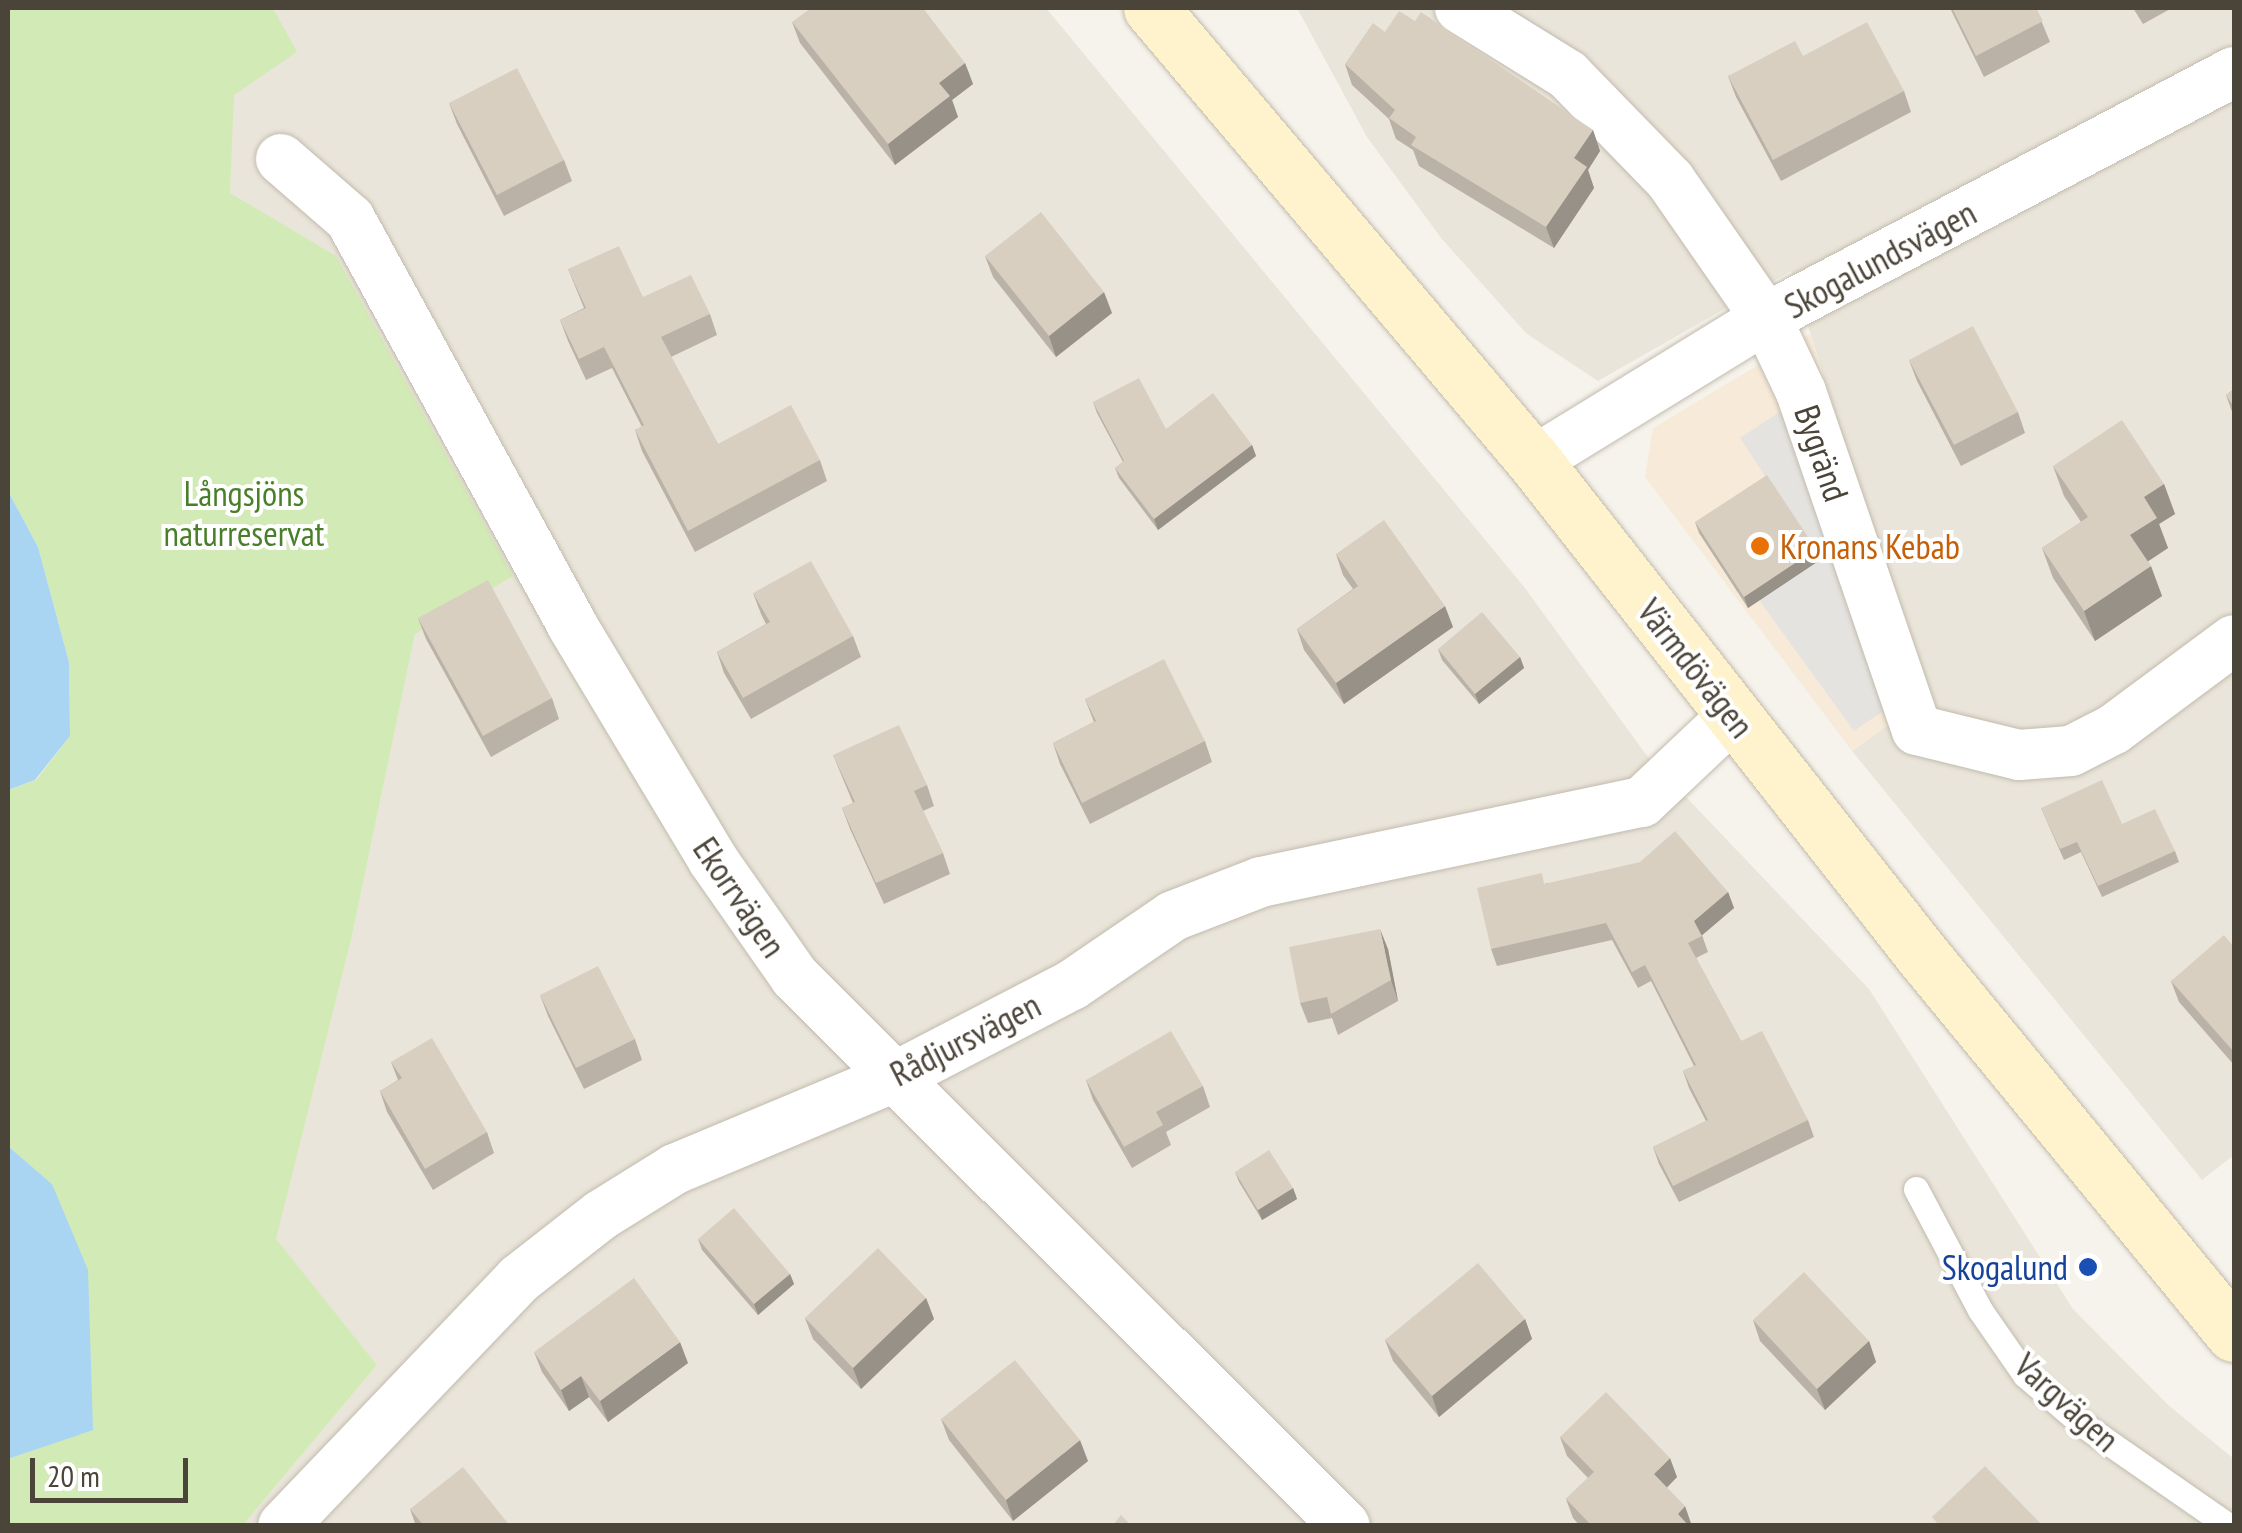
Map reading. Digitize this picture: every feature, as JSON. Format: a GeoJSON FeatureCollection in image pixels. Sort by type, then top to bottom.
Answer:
{"type":"FeatureCollection","features":[{"type":"Feature","properties":{"kind":"main road","name":"Värmdövägen"},"geometry":{"type":"LineString","coordinates":[[1150,8],[1534,461],[1733,716],[2234,1334]]}},
{"type":"Feature","properties":{"kind":"street","name":"Bygränd"},"geometry":{"type":"LineString","coordinates":[[1460,8],[1568,75],[1670,180],[1766,318],[1801,392],[1917,730],[2019,755],[2071,751],[2114,729],[2234,640]]}},
{"type":"Feature","properties":{"kind":"street","name":"Skogalundsvägen"},"geometry":{"type":"LineString","coordinates":[[1534,461],[1766,318],[2234,72]]}},
{"type":"Feature","properties":{"kind":"street","name":"Ekorrvägen"},"geometry":{"type":"LineString","coordinates":[[281,159],[350,219],[572,625],[713,860],[794,977],[1345,1526]]}},
{"type":"Feature","properties":{"kind":"street","name":"Rådjursvägen"},"geometry":{"type":"LineString","coordinates":[[283,1526],[519,1279],[600,1215],[722,1144],[894,1076],[1072,986],[1174,916],[1261,882],[1642,802],[1733,716]]}},
{"type":"Feature","properties":{"kind":"lane","name":"Vargvägen"},"geometry":{"type":"LineString","coordinates":[[1916,1189],[1980,1310],[2025,1374],[2082,1424],[2229,1526]]}},
{"type":"Feature","properties":{"kind":"shaded area"},"geometry":{"type":"Polygon","coordinates":[[[273,8],[1046,8],[1525,588],[1647,756],[1869,989],[2073,1309],[2167,1404],[2234,1459],[2234,1525],[243,1525],[377,1365],[275,1240],[352,936],[415,634],[230,193],[233,95],[296,52],[273,8]]]}},
{"type":"Feature","properties":{"kind":"shaded area"},"geometry":{"type":"Polygon","coordinates":[[[1297,8],[2234,8],[2234,1155],[2202,1180],[1852,751],[1924,699],[1791,271],[1598,381],[1527,334],[1441,238],[1367,137],[1297,8]]]}},
{"type":"Feature","properties":{"kind":"shaded area"},"geometry":{"type":"Polygon","coordinates":[[[1810,334],[1924,699],[1852,751],[1645,477],[1653,428],[1810,334]]]}},
{"type":"Feature","properties":{"kind":"shaded area"},"geometry":{"type":"Polygon","coordinates":[[[1807,394],[1907,695],[1854,731],[1759,600],[1820,560],[1740,438],[1807,394]]]}},
{"type":"Feature","properties":{"kind":"green space","name":"Långsjöns naturreservat"},"geometry":{"type":"Polygon","coordinates":[[[8,8],[273,8],[297,52],[234,95],[230,193],[336,256],[513,576],[415,634],[352,936],[276,1239],[377,1365],[243,1525],[8,1525],[8,1459],[93,1429],[52,1184],[8,1146],[8,790],[36,780],[70,736],[69,662],[38,547],[8,491],[8,8]]]}},
{"type":"Feature","properties":{"kind":"water"},"geometry":{"type":"Polygon","coordinates":[[[8,491],[38,547],[69,662],[70,736],[35,780],[8,790],[8,491]]]}},
{"type":"Feature","properties":{"kind":"water"},"geometry":{"type":"Polygon","coordinates":[[[8,1146],[52,1184],[88,1270],[93,1430],[8,1459],[8,1146]]]}},
{"type":"Feature","properties":{"kind":"building"},"geometry":{"type":"Polygon","coordinates":[[[811,8],[923,8],[965,63],[939,83],[950,96],[888,144],[792,22],[811,8]]]}},
{"type":"Feature","properties":{"kind":"building"},"geometry":{"type":"Polygon","coordinates":[[[1952,8],[2036,8],[2043,21],[1976,56],[1952,8]]]}},
{"type":"Feature","properties":{"kind":"building"},"geometry":{"type":"Polygon","coordinates":[[[1399,11],[1415,21],[1421,12],[1593,130],[1574,158],[1587,167],[1546,227],[1411,145],[1416,137],[1389,118],[1395,110],[1345,64],[1373,23],[1385,32],[1399,11]]]}},
{"type":"Feature","properties":{"kind":"building"},"geometry":{"type":"Polygon","coordinates":[[[1867,22],[1904,91],[1773,160],[1728,76],[1795,41],[1803,56],[1867,22]]]}},
{"type":"Feature","properties":{"kind":"building"},"geometry":{"type":"Polygon","coordinates":[[[517,68],[564,160],[497,195],[449,103],[517,68]]]}},
{"type":"Feature","properties":{"kind":"building"},"geometry":{"type":"Polygon","coordinates":[[[1041,212],[1104,292],[1049,336],[985,256],[1041,212]]]}},
{"type":"Feature","properties":{"kind":"building"},"geometry":{"type":"Polygon","coordinates":[[[619,246],[643,297],[691,275],[710,314],[661,337],[718,444],[791,405],[820,460],[688,531],[635,430],[644,425],[604,347],[579,359],[560,320],[586,308],[568,269],[619,246]]]}},
{"type":"Feature","properties":{"kind":"building"},"geometry":{"type":"Polygon","coordinates":[[[1973,326],[2018,412],[1954,445],[1909,360],[1973,326]]]}},
{"type":"Feature","properties":{"kind":"building"},"geometry":{"type":"Polygon","coordinates":[[[1139,378],[1166,429],[1213,393],[1252,445],[1154,519],[1115,468],[1124,461],[1093,402],[1139,378]]]}},
{"type":"Feature","properties":{"kind":"building"},"geometry":{"type":"Polygon","coordinates":[[[2234,389],[2234,407],[2226,395],[2234,389]]]}},
{"type":"Feature","properties":{"kind":"building"},"geometry":{"type":"Polygon","coordinates":[[[2122,420],[2164,484],[2144,497],[2157,518],[2130,535],[2151,566],[2084,611],[2042,548],[2088,517],[2053,466],[2122,420]]]}},
{"type":"Feature","properties":{"kind":"building","name":"Kronans Kebab"},"geometry":{"type":"Polygon","coordinates":[[[1767,475],[1816,549],[1744,597],[1695,522],[1767,475]]]}},
{"type":"Feature","properties":{"kind":"building"},"geometry":{"type":"Polygon","coordinates":[[[1384,520],[1445,606],[1336,683],[1297,629],[1358,586],[1336,554],[1384,520]]]}},
{"type":"Feature","properties":{"kind":"building"},"geometry":{"type":"Polygon","coordinates":[[[811,561],[853,636],[743,698],[717,652],[770,622],[753,593],[811,561]]]}},
{"type":"Feature","properties":{"kind":"building"},"geometry":{"type":"Polygon","coordinates":[[[488,580],[552,698],[483,736],[418,618],[488,580]]]}},
{"type":"Feature","properties":{"kind":"building"},"geometry":{"type":"Polygon","coordinates":[[[1482,612],[1520,657],[1475,694],[1438,649],[1482,612]]]}},
{"type":"Feature","properties":{"kind":"building"},"geometry":{"type":"Polygon","coordinates":[[[1164,659],[1205,741],[1082,803],[1053,743],[1096,721],[1085,699],[1164,659]]]}},
{"type":"Feature","properties":{"kind":"building"},"geometry":{"type":"Polygon","coordinates":[[[899,725],[927,785],[914,791],[943,853],[876,883],[842,808],[855,802],[833,755],[899,725]]]}},
{"type":"Feature","properties":{"kind":"building"},"geometry":{"type":"Polygon","coordinates":[[[2102,780],[2122,824],[2155,809],[2175,851],[2098,886],[2077,842],[2060,849],[2041,808],[2102,780]]]}},
{"type":"Feature","properties":{"kind":"building"},"geometry":{"type":"Polygon","coordinates":[[[1675,831],[1728,892],[1694,921],[1702,936],[1688,943],[1741,1041],[1762,1031],[1808,1120],[1673,1186],[1653,1147],[1708,1120],[1683,1071],[1696,1065],[1645,965],[1632,972],[1606,923],[1491,949],[1477,888],[1542,873],[1544,884],[1640,862],[1675,831]]]}},
{"type":"Feature","properties":{"kind":"building"},"geometry":{"type":"Polygon","coordinates":[[[1380,929],[1391,980],[1331,1014],[1327,997],[1300,1003],[1289,947],[1380,929]]]}},
{"type":"Feature","properties":{"kind":"building"},"geometry":{"type":"Polygon","coordinates":[[[2224,935],[2234,947],[2234,1052],[2171,981],[2224,935]]]}},
{"type":"Feature","properties":{"kind":"building"},"geometry":{"type":"Polygon","coordinates":[[[598,966],[635,1039],[576,1068],[540,995],[598,966]]]}},
{"type":"Feature","properties":{"kind":"building"},"geometry":{"type":"Polygon","coordinates":[[[1171,1031],[1203,1086],[1156,1112],[1163,1125],[1124,1147],[1086,1080],[1171,1031]]]}},
{"type":"Feature","properties":{"kind":"building"},"geometry":{"type":"Polygon","coordinates":[[[432,1038],[487,1132],[425,1169],[380,1091],[402,1078],[391,1062],[432,1038]]]}},
{"type":"Feature","properties":{"kind":"building"},"geometry":{"type":"Polygon","coordinates":[[[1269,1150],[1293,1188],[1258,1210],[1235,1172],[1269,1150]]]}},
{"type":"Feature","properties":{"kind":"building"},"geometry":{"type":"Polygon","coordinates":[[[734,1208],[790,1274],[754,1304],[698,1239],[734,1208]]]}},
{"type":"Feature","properties":{"kind":"building"},"geometry":{"type":"Polygon","coordinates":[[[878,1248],[926,1298],[853,1368],[805,1318],[878,1248]]]}},
{"type":"Feature","properties":{"kind":"building"},"geometry":{"type":"Polygon","coordinates":[[[1478,1263],[1525,1319],[1432,1396],[1385,1340],[1478,1263]]]}},
{"type":"Feature","properties":{"kind":"building"},"geometry":{"type":"Polygon","coordinates":[[[1804,1272],[1869,1341],[1817,1389],[1753,1320],[1804,1272]]]}},
{"type":"Feature","properties":{"kind":"building"},"geometry":{"type":"Polygon","coordinates":[[[634,1278],[680,1342],[600,1401],[581,1376],[561,1390],[534,1352],[634,1278]]]}},
{"type":"Feature","properties":{"kind":"building"},"geometry":{"type":"Polygon","coordinates":[[[1015,1360],[1080,1440],[1006,1500],[941,1419],[1015,1360]]]}},
{"type":"Feature","properties":{"kind":"building"},"geometry":{"type":"Polygon","coordinates":[[[1606,1392],[1670,1458],[1654,1474],[1685,1506],[1678,1514],[1689,1526],[1592,1526],[1566,1499],[1594,1472],[1560,1437],[1606,1392]]]}},
{"type":"Feature","properties":{"kind":"building"},"geometry":{"type":"Polygon","coordinates":[[[1985,1466],[2043,1526],[1940,1526],[1932,1517],[1985,1466]]]}},
{"type":"Feature","properties":{"kind":"building"},"geometry":{"type":"Polygon","coordinates":[[[463,1467],[510,1526],[424,1526],[410,1509],[463,1467]]]}},
{"type":"Feature","properties":{"kind":"building"},"geometry":{"type":"Polygon","coordinates":[[[1121,1515],[1132,1526],[1112,1526],[1121,1515]]]}},
{"type":"Feature","properties":{"kind":"place","name":"Kronans Kebab"},"geometry":{"type":"Point","coordinates":[1760,546]}},
{"type":"Feature","properties":{"kind":"place","name":"Skogalund"},"geometry":{"type":"Point","coordinates":[2088,1267]}}]}
